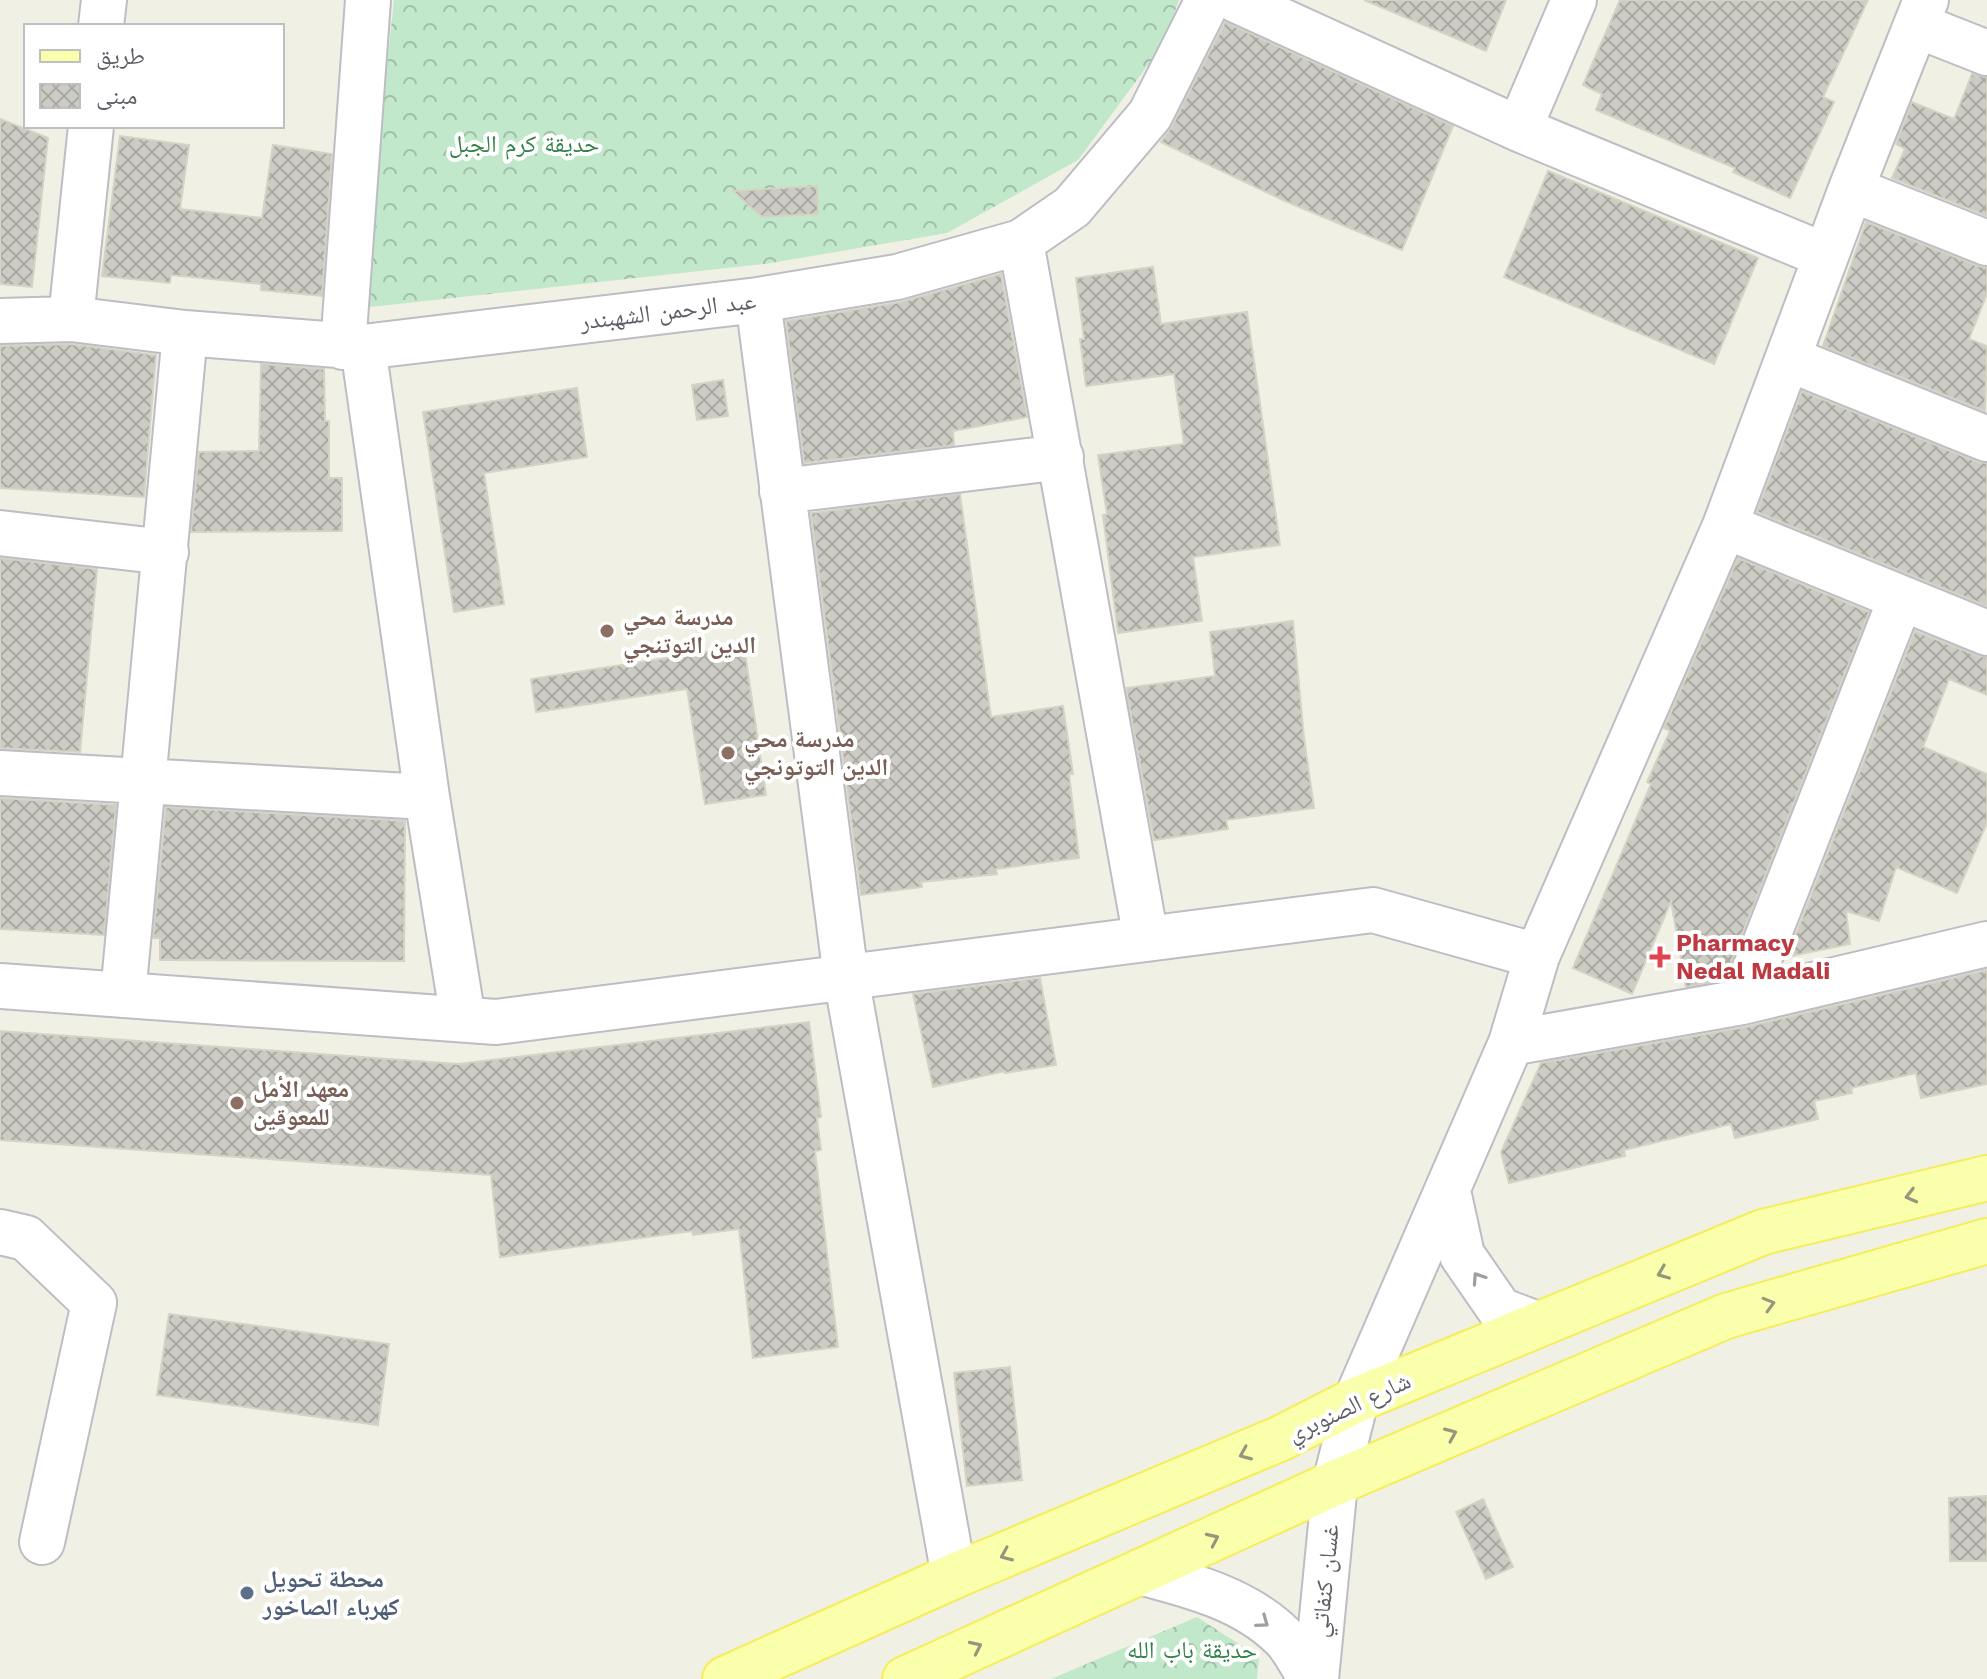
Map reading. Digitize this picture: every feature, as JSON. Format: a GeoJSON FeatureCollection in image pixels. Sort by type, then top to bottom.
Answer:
{"type":"FeatureCollection","features":[{"type":"Feature","properties":{"kind":"main road","name":"شارع الصنوبري"},"geometry":{"type":"LineString","coordinates":[[731,1678],[954,1576],[1279,1439],[1356,1400],[1763,1232],[1987,1178]]}},
{"type":"Feature","properties":{"kind":"main road"},"geometry":{"type":"LineString","coordinates":[[905,1679],[1335,1483],[1726,1316],[1987,1241]]}},
{"type":"Feature","properties":{"kind":"street"},"geometry":{"type":"LineString","coordinates":[[101,24],[104,0]]}},
{"type":"Feature","properties":{"kind":"street"},"geometry":{"type":"LineString","coordinates":[[368,0],[353,347],[463,1019]]}},
{"type":"Feature","properties":{"kind":"street","name":"عبد الرحمن الشهبندر"},"geometry":{"type":"LineString","coordinates":[[0,321],[71,319],[185,333],[353,347],[758,300],[897,277],[1021,242],[1072,207],[1150,115],[1208,0]]}},
{"type":"Feature","properties":{"kind":"street"},"geometry":{"type":"LineString","coordinates":[[1236,0],[1519,129],[1826,256]]}},
{"type":"Feature","properties":{"kind":"street"},"geometry":{"type":"LineString","coordinates":[[1519,129],[1574,0]]}},
{"type":"Feature","properties":{"kind":"street"},"geometry":{"type":"LineString","coordinates":[[1921,12],[1987,53]]}},
{"type":"Feature","properties":{"kind":"street","name":"غسان كنفاتي"},"geometry":{"type":"LineString","coordinates":[[1313,1679],[1335,1483],[1356,1400],[1511,1043],[1537,956],[1725,526],[1921,12]]}},
{"type":"Feature","properties":{"kind":"street"},"geometry":{"type":"LineString","coordinates":[[71,319],[91,128]]}},
{"type":"Feature","properties":{"kind":"street"},"geometry":{"type":"LineString","coordinates":[[1851,189],[1987,243]]}},
{"type":"Feature","properties":{"kind":"street"},"geometry":{"type":"LineString","coordinates":[[1021,242],[1146,939]]}},
{"type":"Feature","properties":{"kind":"street"},"geometry":{"type":"LineString","coordinates":[[758,300],[846,977],[954,1576]]}},
{"type":"Feature","properties":{"kind":"street"},"geometry":{"type":"LineString","coordinates":[[123,995],[185,333]]}},
{"type":"Feature","properties":{"kind":"street"},"geometry":{"type":"LineString","coordinates":[[1789,359],[1987,439]]}},
{"type":"Feature","properties":{"kind":"street"},"geometry":{"type":"LineString","coordinates":[[782,491],[1061,457]]}},
{"type":"Feature","properties":{"kind":"street"},"geometry":{"type":"LineString","coordinates":[[1725,526],[1987,633]]}},
{"type":"Feature","properties":{"kind":"street"},"geometry":{"type":"LineString","coordinates":[[0,533],[166,552]]}},
{"type":"Feature","properties":{"kind":"street"},"geometry":{"type":"LineString","coordinates":[[1742,1002],[1901,598]]}},
{"type":"Feature","properties":{"kind":"street"},"geometry":{"type":"LineString","coordinates":[[0,773],[427,797]]}},
{"type":"Feature","properties":{"kind":"street"},"geometry":{"type":"LineString","coordinates":[[0,986],[496,1022],[1373,910],[1537,956]]}},
{"type":"Feature","properties":{"kind":"street"},"geometry":{"type":"LineString","coordinates":[[1511,1043],[1742,1002],[1987,944]]}},
{"type":"Feature","properties":{"kind":"street"},"geometry":{"type":"LineString","coordinates":[[1448,1191],[1462,1255],[1500,1310],[1537,1324]]}},
{"type":"Feature","properties":{"kind":"street"},"geometry":{"type":"LineString","coordinates":[[0,1232],[26,1238],[94,1303],[42,1542]]}},
{"type":"Feature","properties":{"kind":"street"},"geometry":{"type":"LineString","coordinates":[[1140,1572],[1199,1587],[1249,1611],[1285,1638],[1313,1679]]}},
{"type":"Feature","properties":{"kind":"green space","name":"حديقة كرم الجبل"},"geometry":{"type":"Polygon","coordinates":[[[394,0],[1179,0],[1162,46],[1078,160],[947,233],[765,264],[361,308],[394,0]]]}},
{"type":"Feature","properties":{"kind":"green space","name":"حديقة باب الله"},"geometry":{"type":"Polygon","coordinates":[[[1197,1617],[1259,1657],[1257,1679],[1051,1679],[1197,1617]]]}},
{"type":"Feature","properties":{"kind":"building"},"geometry":{"type":"Polygon","coordinates":[[[1364,0],[1506,0],[1486,51],[1364,0]]]}},
{"type":"Feature","properties":{"kind":"building"},"geometry":{"type":"Polygon","coordinates":[[[1620,0],[1868,0],[1823,97],[1834,102],[1790,198],[1733,172],[1735,168],[1596,110],[1602,94],[1583,85],[1620,0]]]}},
{"type":"Feature","properties":{"kind":"building"},"geometry":{"type":"Polygon","coordinates":[[[1225,22],[1453,126],[1402,250],[1285,201],[1161,142],[1225,22]]]}},
{"type":"Feature","properties":{"kind":"building"},"geometry":{"type":"Polygon","coordinates":[[[1972,74],[1987,77],[1987,216],[1892,178],[1905,149],[1896,144],[1912,102],[1954,119],[1972,74]]]}},
{"type":"Feature","properties":{"kind":"building"},"geometry":{"type":"Polygon","coordinates":[[[0,119],[48,138],[32,287],[0,284],[0,119]]]}},
{"type":"Feature","properties":{"kind":"building"},"geometry":{"type":"Polygon","coordinates":[[[120,136],[189,145],[180,209],[262,218],[273,145],[332,154],[322,296],[261,290],[261,284],[171,275],[170,283],[102,276],[120,136]]]}},
{"type":"Feature","properties":{"kind":"building"},"geometry":{"type":"Polygon","coordinates":[[[1548,171],[1758,258],[1714,364],[1504,277],[1548,171]]]}},
{"type":"Feature","properties":{"kind":"building"},"geometry":{"type":"Polygon","coordinates":[[[817,186],[818,214],[762,217],[733,191],[817,186]]]}},
{"type":"Feature","properties":{"kind":"building"},"geometry":{"type":"Polygon","coordinates":[[[1866,222],[1987,267],[1987,294],[1969,339],[1987,346],[1985,411],[1823,346],[1866,222]]]}},
{"type":"Feature","properties":{"kind":"building"},"geometry":{"type":"Polygon","coordinates":[[[1153,267],[1161,324],[1247,312],[1280,545],[1193,557],[1202,621],[1118,633],[1098,455],[1184,444],[1174,374],[1086,386],[1076,278],[1153,267]]]}},
{"type":"Feature","properties":{"kind":"building"},"geometry":{"type":"Polygon","coordinates":[[[1001,274],[1027,417],[953,431],[954,445],[804,463],[786,321],[901,302],[1001,274]]]}},
{"type":"Feature","properties":{"kind":"building"},"geometry":{"type":"Polygon","coordinates":[[[70,344],[156,355],[144,497],[0,488],[0,346],[70,344]]]}},
{"type":"Feature","properties":{"kind":"building"},"geometry":{"type":"Polygon","coordinates":[[[261,364],[324,369],[325,421],[329,421],[329,478],[342,478],[342,531],[191,532],[199,452],[259,451],[261,364]]]}},
{"type":"Feature","properties":{"kind":"building"},"geometry":{"type":"Polygon","coordinates":[[[723,380],[728,416],[697,420],[692,385],[723,380]]]}},
{"type":"Feature","properties":{"kind":"building"},"geometry":{"type":"Polygon","coordinates":[[[577,388],[587,457],[484,473],[504,604],[454,612],[423,412],[577,388]]]}},
{"type":"Feature","properties":{"kind":"building"},"geometry":{"type":"Polygon","coordinates":[[[1802,391],[1987,463],[1987,606],[1757,512],[1802,391]]]}},
{"type":"Feature","properties":{"kind":"building"},"geometry":{"type":"Polygon","coordinates":[[[960,494],[991,717],[1063,706],[1073,774],[1069,774],[1079,858],[996,869],[997,874],[921,882],[922,887],[861,895],[811,513],[960,494]]]}},
{"type":"Feature","properties":{"kind":"building"},"geometry":{"type":"Polygon","coordinates":[[[0,558],[97,569],[80,752],[0,748],[0,558]]]}},
{"type":"Feature","properties":{"kind":"building"},"geometry":{"type":"Polygon","coordinates":[[[1738,558],[1869,612],[1724,980],[1686,987],[1671,901],[1632,994],[1573,968],[1651,784],[1647,782],[1670,731],[1664,728],[1738,558]]]}},
{"type":"Feature","properties":{"kind":"building"},"geometry":{"type":"Polygon","coordinates":[[[1293,621],[1314,808],[1226,820],[1228,829],[1154,840],[1126,688],[1215,676],[1210,632],[1293,621]]]}},
{"type":"Feature","properties":{"kind":"building"},"geometry":{"type":"Polygon","coordinates":[[[1915,631],[1987,657],[1987,695],[1949,679],[1923,747],[1987,774],[1987,823],[1957,893],[1896,867],[1879,921],[1846,911],[1850,944],[1787,957],[1915,631]]]}},
{"type":"Feature","properties":{"kind":"building","name":"مدرسة محي الدين التوتونجي"},"geometry":{"type":"Polygon","coordinates":[[[744,646],[766,795],[705,804],[687,689],[536,712],[531,679],[744,646]]]}},
{"type":"Feature","properties":{"kind":"building"},"geometry":{"type":"Polygon","coordinates":[[[0,798],[116,805],[104,935],[0,929],[0,798]]]}},
{"type":"Feature","properties":{"kind":"building"},"geometry":{"type":"Polygon","coordinates":[[[166,807],[405,821],[404,961],[160,960],[160,938],[153,938],[166,807]]]}},
{"type":"Feature","properties":{"kind":"building"},"geometry":{"type":"Polygon","coordinates":[[[1987,970],[1987,1084],[1921,1098],[1916,1073],[1851,1088],[1852,1093],[1814,1101],[1818,1119],[1735,1138],[1731,1124],[1624,1150],[1625,1156],[1509,1183],[1501,1152],[1541,1063],[1746,1027],[1987,970]]]}},
{"type":"Feature","properties":{"kind":"building"},"geometry":{"type":"Polygon","coordinates":[[[1040,978],[1056,1065],[1005,1071],[933,1087],[913,994],[1040,978]]]}},
{"type":"Feature","properties":{"kind":"building"},"geometry":{"type":"Polygon","coordinates":[[[809,1022],[821,1117],[817,1118],[821,1150],[815,1151],[838,1347],[753,1358],[739,1229],[693,1235],[692,1231],[500,1257],[491,1175],[0,1140],[0,1031],[458,1064],[809,1022]]]}},
{"type":"Feature","properties":{"kind":"building"},"geometry":{"type":"Polygon","coordinates":[[[169,1314],[389,1344],[378,1425],[157,1395],[169,1314]]]}},
{"type":"Feature","properties":{"kind":"building"},"geometry":{"type":"Polygon","coordinates":[[[1010,1367],[1022,1480],[967,1486],[954,1373],[1010,1367]]]}},
{"type":"Feature","properties":{"kind":"building"},"geometry":{"type":"Polygon","coordinates":[[[1987,1496],[1987,1561],[1950,1561],[1949,1498],[1987,1496]]]}},
{"type":"Feature","properties":{"kind":"building"},"geometry":{"type":"Polygon","coordinates":[[[1483,1499],[1513,1567],[1486,1579],[1456,1512],[1483,1499]]]}},
{"type":"Feature","properties":{"kind":"place","name":"مدرسة محي الدين التوتنجي"},"geometry":{"type":"Point","coordinates":[607,631]}},
{"type":"Feature","properties":{"kind":"place","name":"مدرسة محي الدين التوتونجي"},"geometry":{"type":"Point","coordinates":[728,753]}},
{"type":"Feature","properties":{"kind":"place","name":"Pharmacy Nedal Madali"},"geometry":{"type":"Point","coordinates":[1660,957]}},
{"type":"Feature","properties":{"kind":"place","name":"معهد الأمل للمعوقين"},"geometry":{"type":"Point","coordinates":[237,1103]}},
{"type":"Feature","properties":{"kind":"place","name":"محطة تحويل كهرباء الصاخور"},"geometry":{"type":"Point","coordinates":[247,1593]}}]}
